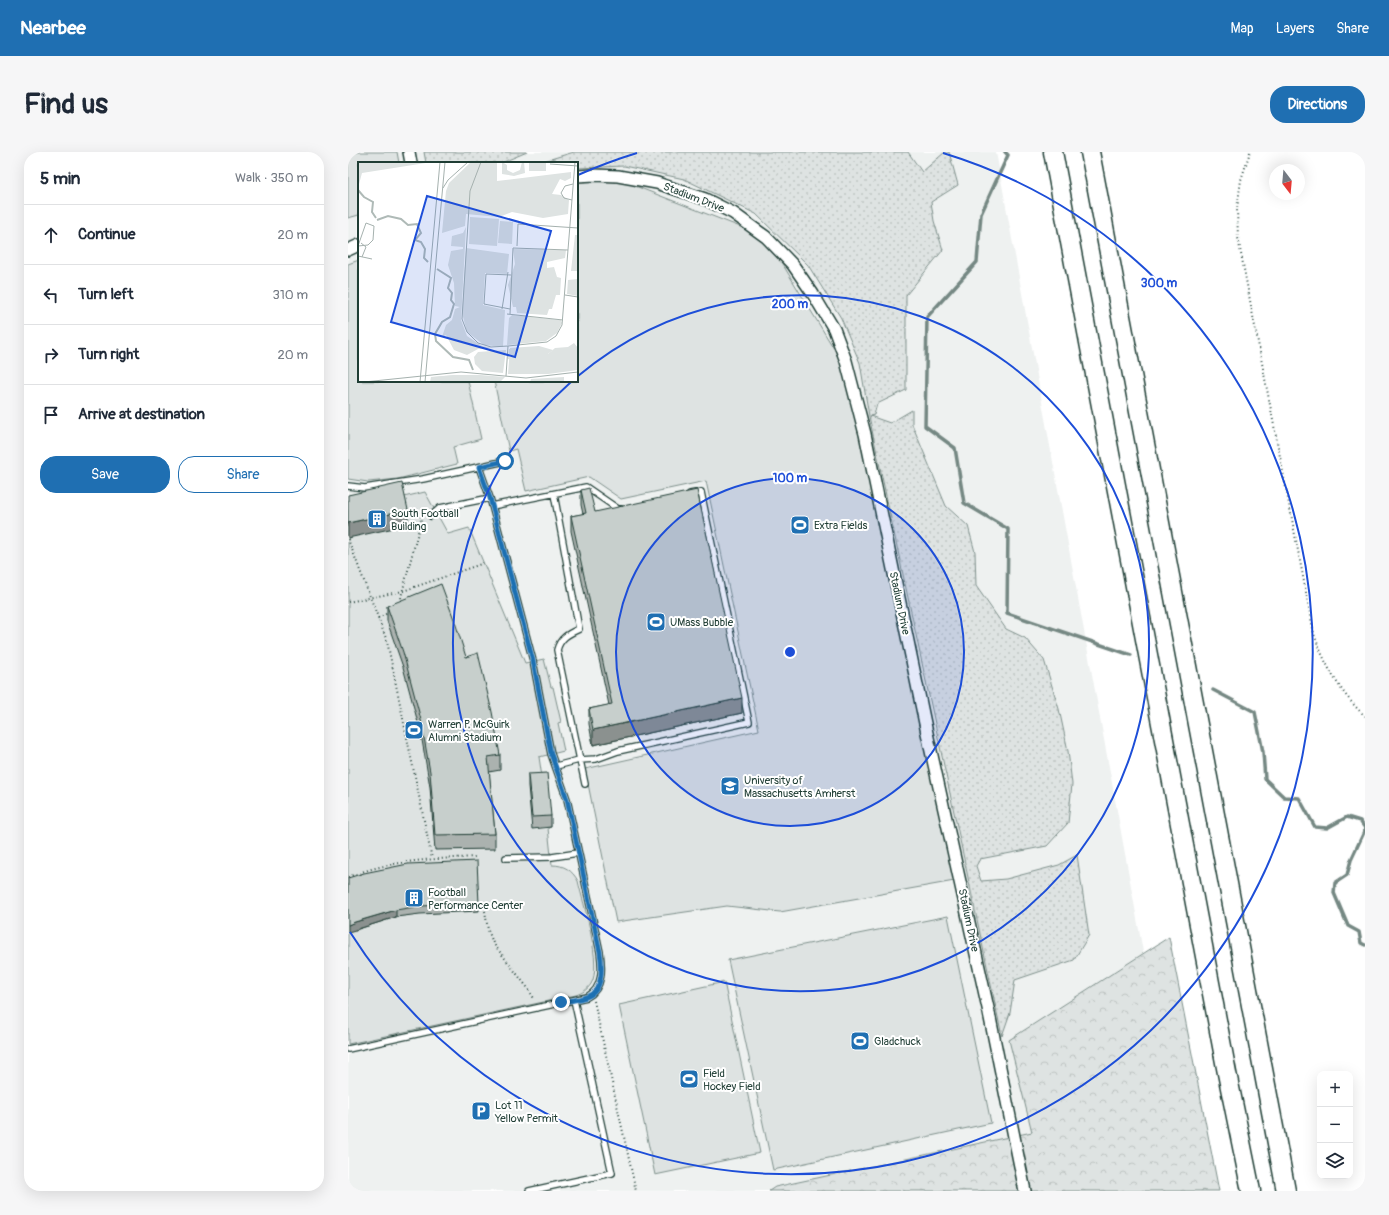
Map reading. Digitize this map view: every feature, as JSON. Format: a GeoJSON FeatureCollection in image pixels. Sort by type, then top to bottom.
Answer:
{"type":"FeatureCollection","features":[{"type":"Feature","properties":{"kind":"main road"},"geometry":{"type":"LineString","coordinates":[[1053,152],[1227,1073],[1251,1191]]}},
{"type":"Feature","properties":{"kind":"main road"},"geometry":{"type":"LineString","coordinates":[[1090,152],[1286,1191]]}},
{"type":"Feature","properties":{"kind":"street"},"geometry":{"type":"LineString","coordinates":[[409,152],[411,162]]}},
{"type":"Feature","properties":{"kind":"street","name":"Stadium Drive"},"geometry":{"type":"LineString","coordinates":[[578,176],[607,175],[657,183],[705,199],[733,213],[766,237],[793,265],[817,300],[836,336],[846,362],[865,434],[927,733],[985,995],[1025,1191]]}},
{"type":"Feature","properties":{"kind":"street"},"geometry":{"type":"LineString","coordinates":[[348,250],[358,245]]}},
{"type":"Feature","properties":{"kind":"lane"},"geometry":{"type":"LineString","coordinates":[[348,486],[365,488],[505,461]]}},
{"type":"Feature","properties":{"kind":"lane"},"geometry":{"type":"LineString","coordinates":[[348,1049],[574,1000],[592,994],[599,982],[602,965],[600,952],[567,799],[551,754],[533,661],[490,498],[479,467]]}},
{"type":"Feature","properties":{"kind":"lane"},"geometry":{"type":"LineString","coordinates":[[492,506],[586,487],[618,509],[625,508]]}},
{"type":"Feature","properties":{"kind":"lane"},"geometry":{"type":"LineString","coordinates":[[556,766],[579,760],[596,759],[618,751],[748,722],[701,492],[686,495]]}},
{"type":"Feature","properties":{"kind":"lane"},"geometry":{"type":"LineString","coordinates":[[554,494],[579,629],[569,634],[560,642],[557,650],[585,784]]}},
{"type":"Feature","properties":{"kind":"lane"},"geometry":{"type":"LineString","coordinates":[[431,516],[440,508],[490,498]]}},
{"type":"Feature","properties":{"kind":"lane"},"geometry":{"type":"LineString","coordinates":[[506,858],[552,857],[578,853]]}},
{"type":"Feature","properties":{"kind":"lane"},"geometry":{"type":"LineString","coordinates":[[529,1191],[612,1173],[574,1000]]}},
{"type":"Feature","properties":{"kind":"path"},"geometry":{"type":"LineString","coordinates":[[1250,152],[1241,180],[1238,201],[1238,238],[1314,634],[1322,657],[1333,678],[1347,697],[1365,716]]}},
{"type":"Feature","properties":{"kind":"path"},"geometry":{"type":"LineString","coordinates":[[403,605],[401,597],[421,521],[419,510],[405,513]]}},
{"type":"Feature","properties":{"kind":"path"},"geometry":{"type":"LineString","coordinates":[[348,539],[387,641],[432,859]]}},
{"type":"Feature","properties":{"kind":"path"},"geometry":{"type":"LineString","coordinates":[[348,602],[403,591],[484,563]]}},
{"type":"Feature","properties":{"kind":"path"},"geometry":{"type":"LineString","coordinates":[[378,618],[391,612]]}},
{"type":"Feature","properties":{"kind":"path"},"geometry":{"type":"LineString","coordinates":[[348,877],[361,871],[398,862],[477,857]]}},
{"type":"Feature","properties":{"kind":"path"},"geometry":{"type":"LineString","coordinates":[[485,911],[488,930],[493,943],[527,987],[539,1007]]}},
{"type":"Feature","properties":{"kind":"path"},"geometry":{"type":"LineString","coordinates":[[592,994],[636,1191]]}},
{"type":"Feature","properties":{"kind":"shaded area","name":"University of Massachusetts Amherst"},"geometry":{"type":"Polygon","coordinates":[[[348,152],[996,152],[1187,1191],[348,1191],[348,152]]]}},
{"type":"Feature","properties":{"kind":"green space"},"geometry":{"type":"Polygon","coordinates":[[[348,152],[397,152],[399,162],[358,162],[358,215],[348,218],[348,152]]]}},
{"type":"Feature","properties":{"kind":"green space"},"geometry":{"type":"Polygon","coordinates":[[[424,152],[527,152],[503,162],[426,162],[424,152]]]}},
{"type":"Feature","properties":{"kind":"green space"},"geometry":{"type":"Polygon","coordinates":[[[574,152],[908,152],[922,172],[945,152],[949,152],[958,185],[931,202],[934,221],[943,250],[906,295],[906,390],[877,404],[874,415],[870,416],[890,423],[912,410],[912,424],[946,506],[968,526],[975,552],[976,586],[1006,629],[1025,638],[1044,660],[1059,709],[1068,751],[1072,784],[1068,823],[1047,846],[980,859],[976,866],[981,881],[1006,879],[1059,865],[1077,855],[1089,935],[1074,960],[1015,980],[1010,1013],[1002,1036],[869,416],[860,363],[841,318],[808,265],[756,214],[684,179],[624,166],[578,168],[578,162],[543,162],[574,152]]]}},
{"type":"Feature","properties":{"kind":"green space","name":"Extra Fields"},"geometry":{"type":"Polygon","coordinates":[[[607,175],[766,237],[850,375],[960,880],[780,912],[727,906],[616,922],[585,769],[759,730],[706,481],[621,499],[589,477],[526,491],[516,449],[509,451],[494,382],[578,382],[578,181],[607,175]]]}},
{"type":"Feature","properties":{"kind":"green space"},"geometry":{"type":"Polygon","coordinates":[[[358,260],[358,382],[468,382],[481,439],[453,447],[457,464],[398,479],[368,482],[348,479],[348,264],[358,260]]]}},
{"type":"Feature","properties":{"kind":"green space"},"geometry":{"type":"Polygon","coordinates":[[[425,492],[448,534],[469,528],[525,663],[544,659],[551,687],[553,687],[561,722],[558,723],[564,751],[539,757],[543,784],[547,784],[551,827],[548,828],[552,865],[567,869],[578,881],[591,934],[595,963],[594,975],[588,988],[576,995],[348,1044],[348,510],[425,492]]]}},
{"type":"Feature","properties":{"kind":"green space","name":"Gladchuck"},"geometry":{"type":"Polygon","coordinates":[[[948,916],[991,1123],[773,1170],[728,960],[948,916]]]}},
{"type":"Feature","properties":{"kind":"green space"},"geometry":{"type":"Polygon","coordinates":[[[1169,937],[1219,1191],[769,1191],[775,1187],[1032,1132],[1009,1040],[1169,937]]]}},
{"type":"Feature","properties":{"kind":"green space","name":"Field Hockey Field"},"geometry":{"type":"Polygon","coordinates":[[[724,982],[760,1153],[655,1175],[619,1005],[724,982]]]}},
{"type":"Feature","properties":{"kind":"building"},"geometry":{"type":"Polygon","coordinates":[[[402,483],[408,510],[348,523],[348,495],[402,483]]]}},
{"type":"Feature","properties":{"kind":"building","name":"UMass Bubble"},"geometry":{"type":"Polygon","coordinates":[[[589,488],[595,512],[697,490],[742,698],[593,730],[589,709],[612,704],[571,516],[586,513],[581,490],[589,488]]]}},
{"type":"Feature","properties":{"kind":"building"},"geometry":{"type":"Polygon","coordinates":[[[441,584],[466,657],[478,653],[492,712],[500,755],[488,757],[495,834],[435,835],[430,772],[421,720],[403,652],[387,606],[441,584]]]}},
{"type":"Feature","properties":{"kind":"building"},"geometry":{"type":"Polygon","coordinates":[[[547,773],[551,816],[532,817],[528,774],[547,773]]]}},
{"type":"Feature","properties":{"kind":"building","name":"Football Performance Center"},"geometry":{"type":"Polygon","coordinates":[[[477,861],[479,904],[420,906],[396,910],[348,925],[348,878],[364,873],[408,864],[477,861]]]}},
{"type":"Feature","properties":{"kind":"waterway"},"geometry":{"type":"LineString","coordinates":[[1005,152],[1008,155],[981,214],[977,262],[927,317],[925,426],[955,448],[964,503],[1008,529],[1007,613],[1131,655]]}},
{"type":"Feature","properties":{"kind":"waterway"},"geometry":{"type":"LineString","coordinates":[[1213,690],[1255,712],[1263,752],[1265,779],[1284,797],[1299,798],[1315,827],[1327,828],[1347,817],[1360,821],[1365,828]]}},
{"type":"Feature","properties":{"kind":"waterway"},"geometry":{"type":"LineString","coordinates":[[1365,830],[1351,860],[1347,875],[1335,883],[1334,893],[1348,926],[1359,932],[1361,943],[1365,945]]}},
{"type":"Feature","properties":{"kind":"place","name":"South Football Building"},"geometry":{"type":"Point","coordinates":[377,519]}},
{"type":"Feature","properties":{"kind":"place","name":"Extra Fields"},"geometry":{"type":"Point","coordinates":[800,525]}},
{"type":"Feature","properties":{"kind":"place","name":"UMass Bubble"},"geometry":{"type":"Point","coordinates":[656,622]}},
{"type":"Feature","properties":{"kind":"place","name":"Warren P. McGuirk Alumni Stadium"},"geometry":{"type":"Point","coordinates":[414,730]}},
{"type":"Feature","properties":{"kind":"place","name":"University of Massachusetts Amherst"},"geometry":{"type":"Point","coordinates":[730,786]}},
{"type":"Feature","properties":{"kind":"place","name":"Football Performance Center"},"geometry":{"type":"Point","coordinates":[414,898]}},
{"type":"Feature","properties":{"kind":"place","name":"Gladchuck"},"geometry":{"type":"Point","coordinates":[860,1041]}},
{"type":"Feature","properties":{"kind":"place","name":"Field Hockey Field"},"geometry":{"type":"Point","coordinates":[689,1079]}},
{"type":"Feature","properties":{"kind":"place","name":"Lot 11 Yellow Permit"},"geometry":{"type":"Point","coordinates":[481,1111]}},
{"type":"Feature","properties":{"kind":"route"},"geometry":{"type":"LineString","coordinates":[[505,461],[479,467],[490,498],[533,661],[551,754],[567,799],[602,965],[602,974],[595,991],[592,994],[561,1002]]}}]}
